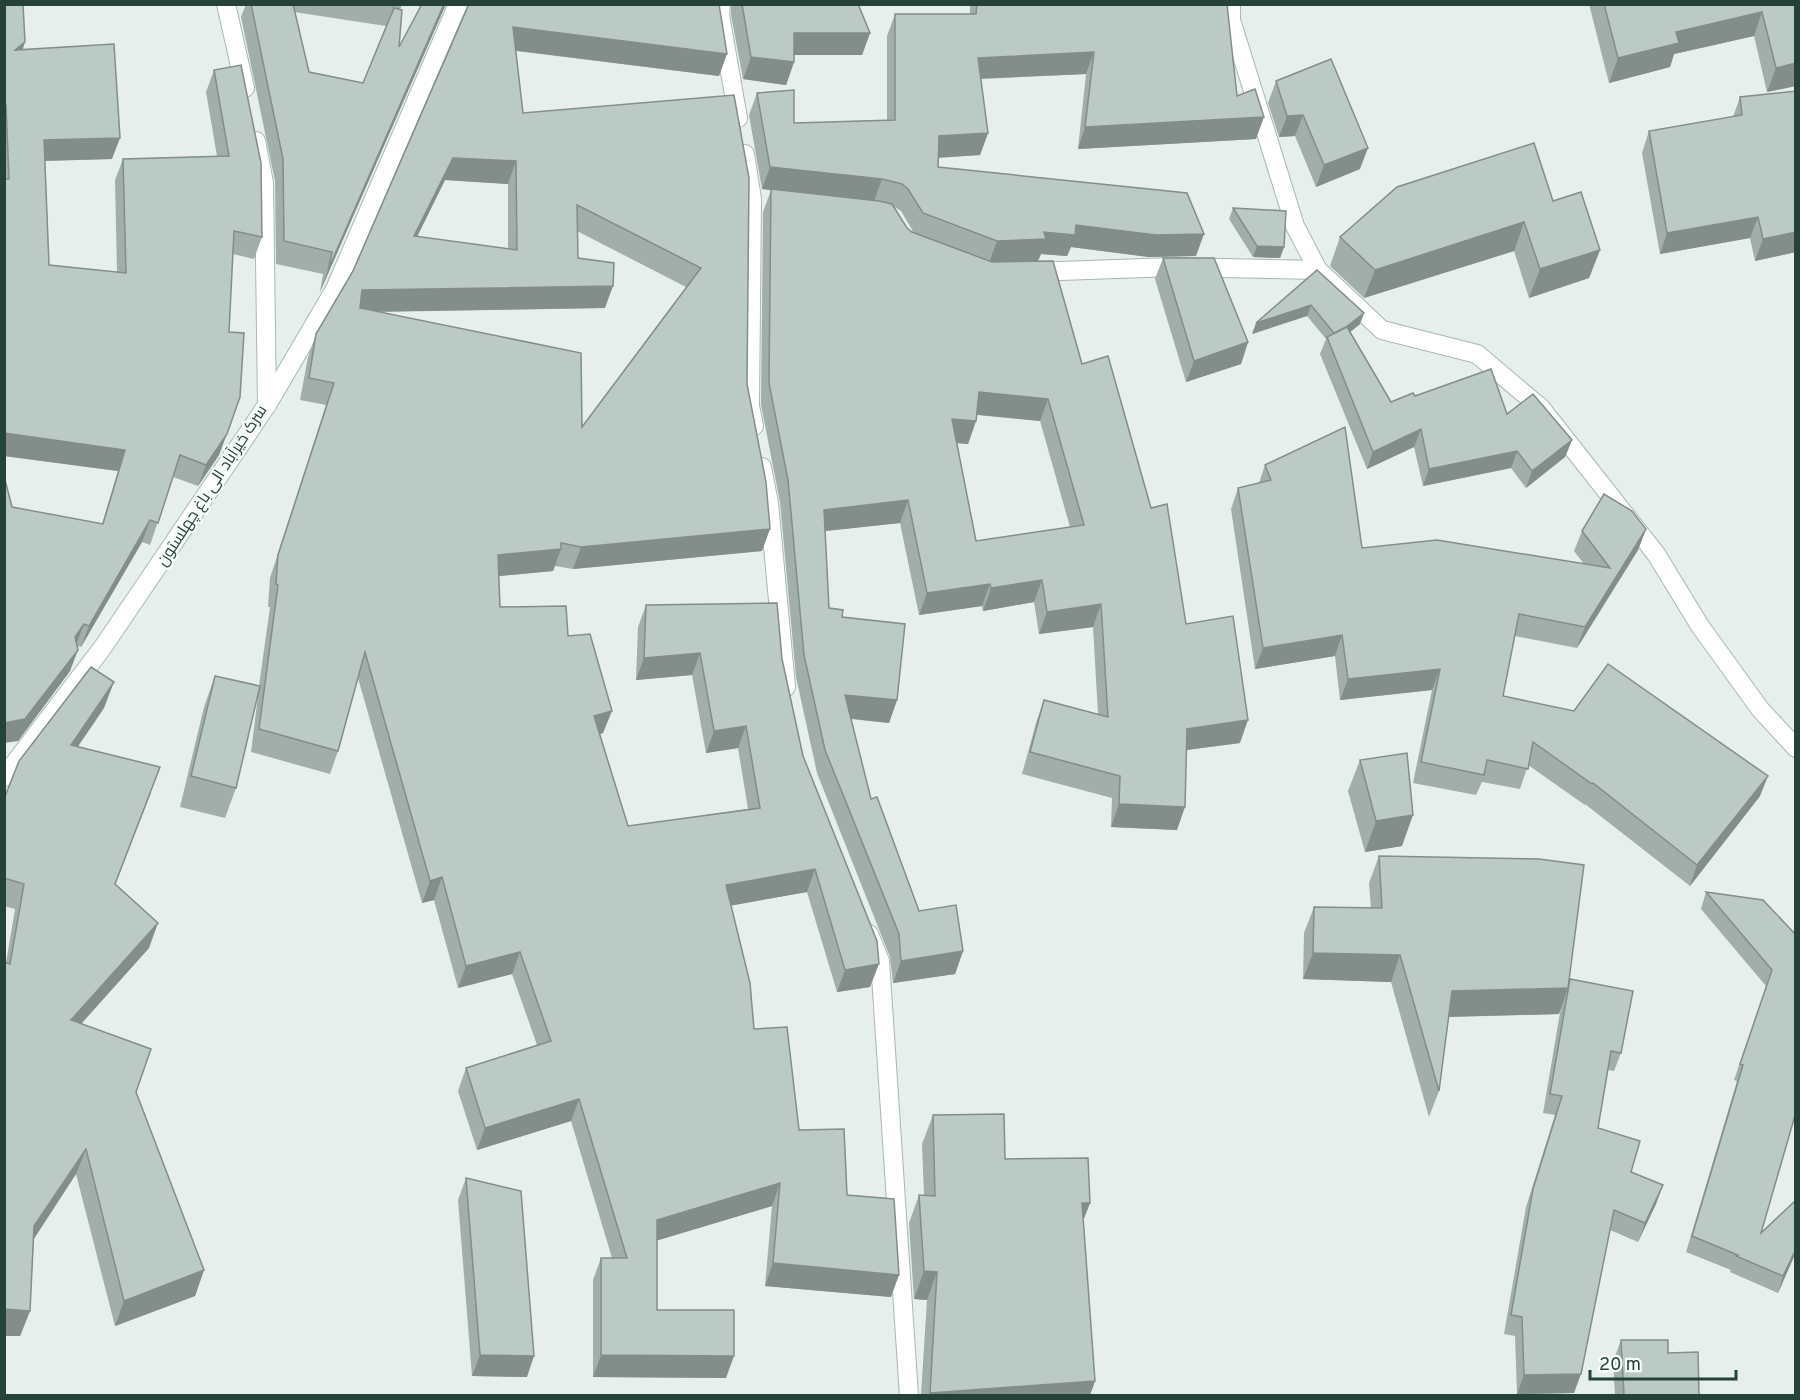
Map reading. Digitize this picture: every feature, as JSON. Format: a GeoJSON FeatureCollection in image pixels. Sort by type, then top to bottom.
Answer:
{"type":"FeatureCollection","features":[{"type":"Feature","properties":{"kind":"street"},"geometry":{"type":"LineString","coordinates":[[226,4],[249,104]]}},
{"type":"Feature","properties":{"kind":"street"},"geometry":{"type":"LineString","coordinates":[[267,405],[335,289],[458,4]]}},
{"type":"Feature","properties":{"kind":"street"},"geometry":{"type":"LineString","coordinates":[[721,4],[720,15],[753,200],[750,406],[769,503],[784,679],[789,701]]}},
{"type":"Feature","properties":{"kind":"street"},"geometry":{"type":"LineString","coordinates":[[1231,4],[1231,20],[1295,226],[1318,270],[1382,330],[1477,354],[1541,408],[1656,554],[1700,626],[1760,709],[1796,748]]}},
{"type":"Feature","properties":{"kind":"street","name":"سرک خیرآباد الی باغ چهلستون"},"geometry":{"type":"LineString","coordinates":[[4,777],[103,647],[267,405],[264,183],[253,126]]}},
{"type":"Feature","properties":{"kind":"street"},"geometry":{"type":"LineString","coordinates":[[753,200],[774,202]]}},
{"type":"Feature","properties":{"kind":"street"},"geometry":{"type":"LineString","coordinates":[[1010,273],[1173,267],[1318,270]]}},
{"type":"Feature","properties":{"kind":"street"},"geometry":{"type":"LineString","coordinates":[[863,917],[880,961],[909,1395]]}},
{"type":"Feature","properties":{"kind":"building"},"geometry":{"type":"Polygon","coordinates":[[[4,4],[23,4],[25,42],[15,50],[114,44],[120,138],[44,140],[49,265],[126,273],[123,159],[229,156],[214,70],[241,65],[261,163],[262,237],[234,231],[229,332],[244,333],[240,397],[227,434],[206,465],[180,455],[158,523],[150,520],[89,626],[84,624],[75,637],[78,650],[25,719],[4,723],[4,476],[12,507],[103,524],[125,450],[4,433],[4,179],[9,179],[6,105],[4,105],[4,4]]]}},
{"type":"Feature","properties":{"kind":"building"},"geometry":{"type":"Polygon","coordinates":[[[251,4],[293,4],[309,72],[363,83],[394,8],[402,10],[399,47],[422,4],[444,4],[328,270],[332,252],[284,241],[283,159],[251,4]]]}},
{"type":"Feature","properties":{"kind":"building"},"geometry":{"type":"Polygon","coordinates":[[[469,4],[719,4],[727,54],[513,27],[523,113],[734,95],[749,178],[747,384],[766,482],[770,529],[581,547],[561,543],[561,549],[498,555],[500,607],[566,606],[568,636],[590,634],[612,711],[594,716],[628,826],[760,808],[746,726],[714,731],[700,653],[644,658],[646,605],[777,603],[782,659],[803,756],[877,941],[879,964],[845,970],[815,869],[726,885],[750,983],[754,1029],[787,1027],[799,1130],[844,1129],[847,1195],[894,1199],[899,1275],[773,1263],[780,1183],[657,1220],[657,1310],[734,1310],[734,1356],[601,1355],[601,1258],[627,1258],[579,1099],[485,1128],[466,1068],[551,1041],[520,952],[466,966],[442,877],[430,881],[365,652],[338,751],[259,729],[278,585],[276,584],[278,555],[334,383],[309,378],[316,334],[353,271],[469,4]],[[453,158],[414,236],[517,250],[516,161],[453,158]],[[577,205],[578,258],[614,263],[613,286],[362,290],[360,308],[581,353],[582,427],[701,268],[577,205]]]}},
{"type":"Feature","properties":{"kind":"building"},"geometry":{"type":"Polygon","coordinates":[[[742,4],[858,4],[870,33],[794,33],[794,62],[751,57],[742,4]]]}},
{"type":"Feature","properties":{"kind":"building"},"geometry":{"type":"Polygon","coordinates":[[[977,4],[1227,4],[1237,96],[1255,89],[1264,117],[1085,127],[1094,52],[978,58],[988,133],[939,136],[938,167],[1187,193],[1204,234],[1156,235],[1076,225],[1075,235],[1044,232],[1046,239],[997,241],[923,213],[908,189],[902,184],[882,179],[770,167],[757,93],[794,90],[794,123],[895,120],[895,14],[976,14],[977,4]]]}},
{"type":"Feature","properties":{"kind":"building"},"geometry":{"type":"Polygon","coordinates":[[[1604,4],[1796,4],[1796,63],[1776,68],[1762,12],[1676,32],[1679,43],[1618,58],[1604,4]]]}},
{"type":"Feature","properties":{"kind":"building"},"geometry":{"type":"Polygon","coordinates":[[[1331,59],[1368,148],[1324,165],[1303,115],[1287,116],[1276,81],[1331,59]]]}},
{"type":"Feature","properties":{"kind":"building"},"geometry":{"type":"Polygon","coordinates":[[[1796,91],[1796,232],[1763,239],[1758,217],[1667,233],[1649,131],[1742,115],[1740,97],[1796,91]]]}},
{"type":"Feature","properties":{"kind":"building"},"geometry":{"type":"Polygon","coordinates":[[[1534,143],[1553,201],[1581,192],[1600,250],[1540,269],[1524,222],[1375,270],[1340,237],[1397,187],[1534,143]]]}},
{"type":"Feature","properties":{"kind":"building"},"geometry":{"type":"Polygon","coordinates":[[[771,189],[892,204],[912,232],[992,262],[1053,261],[1082,364],[1108,356],[1151,508],[1167,504],[1186,624],[1233,616],[1248,720],[1187,729],[1185,807],[1119,804],[1120,776],[1030,752],[1044,700],[1108,717],[1101,604],[1047,612],[1042,580],[991,588],[990,584],[927,593],[908,500],[824,510],[829,608],[843,610],[842,617],[905,624],[897,700],[845,695],[871,799],[877,797],[919,911],[956,905],[963,951],[901,961],[899,934],[825,750],[804,655],[788,480],[769,383],[771,189]],[[979,392],[976,421],[952,419],[976,541],[1084,525],[1048,399],[979,392]]]}},
{"type":"Feature","properties":{"kind":"building"},"geometry":{"type":"Polygon","coordinates":[[[1233,208],[1286,211],[1284,247],[1257,246],[1233,208]]]}},
{"type":"Feature","properties":{"kind":"building"},"geometry":{"type":"Polygon","coordinates":[[[1163,258],[1214,258],[1248,342],[1194,361],[1163,258]]]}},
{"type":"Feature","properties":{"kind":"building"},"geometry":{"type":"Polygon","coordinates":[[[1317,270],[1364,313],[1334,333],[1311,305],[1256,323],[1317,270]]]}},
{"type":"Feature","properties":{"kind":"building"},"geometry":{"type":"Polygon","coordinates":[[[1347,327],[1391,402],[1413,393],[1415,396],[1491,369],[1507,414],[1533,394],[1572,440],[1532,471],[1517,451],[1429,469],[1421,429],[1373,452],[1327,337],[1347,327]]]}},
{"type":"Feature","properties":{"kind":"building"},"geometry":{"type":"Polygon","coordinates":[[[1345,427],[1362,548],[1437,540],[1610,568],[1582,531],[1604,494],[1632,511],[1646,529],[1585,627],[1519,614],[1503,696],[1574,711],[1608,664],[1768,776],[1697,865],[1593,783],[1533,742],[1528,769],[1487,760],[1484,775],[1421,762],[1440,669],[1348,679],[1342,635],[1263,648],[1238,488],[1271,480],[1265,465],[1345,427]]]}},
{"type":"Feature","properties":{"kind":"building"},"geometry":{"type":"Polygon","coordinates":[[[91,667],[114,682],[71,745],[160,767],[115,884],[158,923],[71,1020],[151,1049],[136,1092],[204,1270],[124,1301],[86,1149],[34,1226],[30,1311],[4,1309],[4,962],[10,964],[24,884],[4,878],[4,799],[19,761],[91,667]]]}},
{"type":"Feature","properties":{"kind":"building"},"geometry":{"type":"Polygon","coordinates":[[[215,676],[260,686],[236,788],[191,776],[215,676]]]}},
{"type":"Feature","properties":{"kind":"building"},"geometry":{"type":"Polygon","coordinates":[[[1407,753],[1413,815],[1376,821],[1360,760],[1407,753]]]}},
{"type":"Feature","properties":{"kind":"building"},"geometry":{"type":"Polygon","coordinates":[[[1379,856],[1539,859],[1584,865],[1568,988],[1452,991],[1439,1091],[1400,955],[1313,953],[1314,907],[1382,908],[1379,856]]]}},
{"type":"Feature","properties":{"kind":"building"},"geometry":{"type":"Polygon","coordinates":[[[1706,892],[1763,900],[1796,935],[1796,1112],[1761,1233],[1796,1200],[1796,1249],[1783,1276],[1692,1236],[1743,1065],[1740,1064],[1772,970],[1706,892]]]}},
{"type":"Feature","properties":{"kind":"building"},"geometry":{"type":"Polygon","coordinates":[[[1570,979],[1633,991],[1621,1053],[1611,1051],[1598,1128],[1640,1141],[1631,1172],[1663,1185],[1645,1223],[1614,1210],[1581,1374],[1524,1375],[1522,1317],[1511,1315],[1533,1189],[1562,1096],[1550,1094],[1570,979]]]}},
{"type":"Feature","properties":{"kind":"building"},"geometry":{"type":"Polygon","coordinates":[[[1004,1114],[1005,1159],[1088,1158],[1090,1203],[1082,1203],[1095,1381],[930,1393],[937,1272],[924,1271],[919,1195],[935,1196],[933,1115],[1004,1114]]]}},
{"type":"Feature","properties":{"kind":"building"},"geometry":{"type":"Polygon","coordinates":[[[466,1178],[521,1191],[534,1356],[480,1355],[466,1178]]]}},
{"type":"Feature","properties":{"kind":"building"},"geometry":{"type":"Polygon","coordinates":[[[1621,1340],[1668,1340],[1668,1353],[1698,1352],[1699,1395],[1624,1395],[1621,1340]]]}}]}
